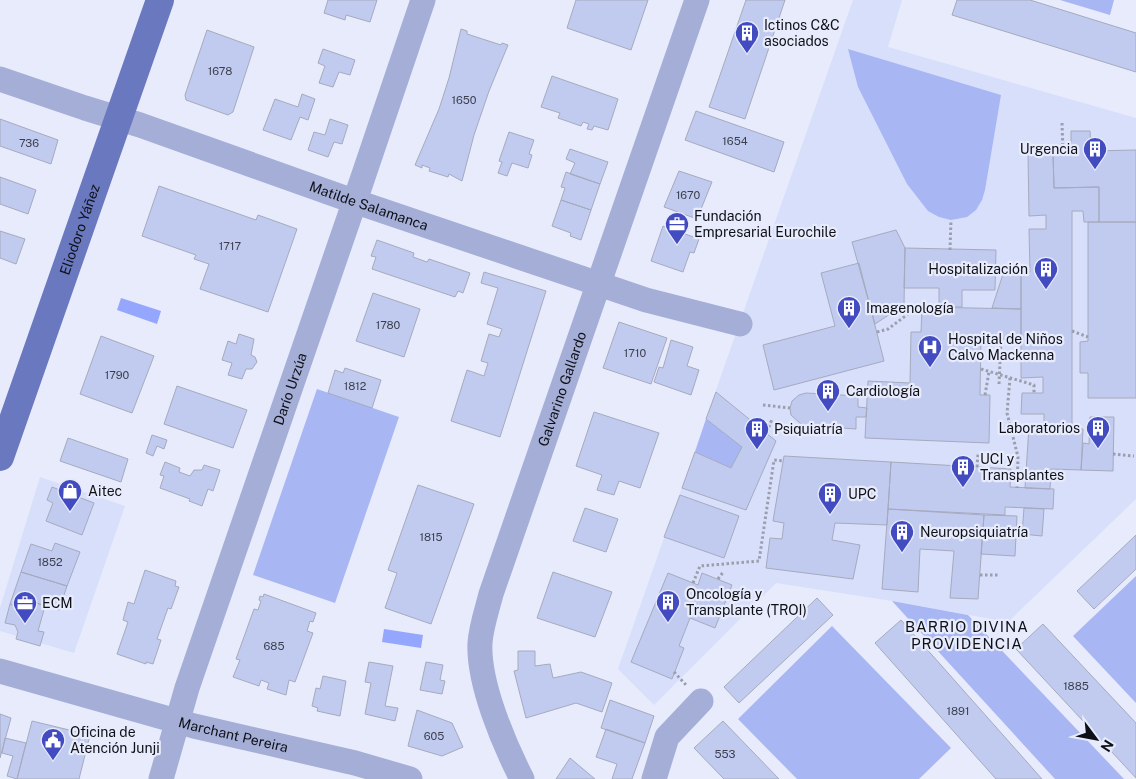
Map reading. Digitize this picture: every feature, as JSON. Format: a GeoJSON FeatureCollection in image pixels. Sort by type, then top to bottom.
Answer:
{"type":"FeatureCollection","features":[{"type":"Feature","properties":{"kind":"main road","name":"Eliodoro Yáñez"},"geometry":{"type":"LineString","coordinates":[[0,458],[160,0]]}},
{"type":"Feature","properties":{"kind":"street","name":"Darío Urzúa"},"geometry":{"type":"LineString","coordinates":[[161,779],[177,721],[422,0]]}},
{"type":"Feature","properties":{"kind":"street","name":"Galvarino Gallardo"},"geometry":{"type":"LineString","coordinates":[[522,779],[505,744],[490,700],[481,660],[480,644],[482,629],[491,594],[697,0]]}},
{"type":"Feature","properties":{"kind":"street","name":"Matilde Salamanca"},"geometry":{"type":"LineString","coordinates":[[0,79],[598,284],[673,307],[740,324]]}},
{"type":"Feature","properties":{"kind":"street","name":"Marchant Pereira"},"geometry":{"type":"LineString","coordinates":[[0,671],[194,726],[355,763],[410,779]]}},
{"type":"Feature","properties":{"kind":"street"},"geometry":{"type":"LineString","coordinates":[[654,779],[667,737],[701,701]]}},
{"type":"Feature","properties":{"kind":"path"},"geometry":{"type":"LineString","coordinates":[[1062,123],[1063,152]]}},
{"type":"Feature","properties":{"kind":"path"},"geometry":{"type":"LineString","coordinates":[[950,250],[951,220]]}},
{"type":"Feature","properties":{"kind":"path"},"geometry":{"type":"LineString","coordinates":[[877,332],[888,329],[912,311],[922,312]]}},
{"type":"Feature","properties":{"kind":"path"},"geometry":{"type":"LineString","coordinates":[[1072,330],[1088,337]]}},
{"type":"Feature","properties":{"kind":"path"},"geometry":{"type":"LineString","coordinates":[[999,384],[1000,339]]}},
{"type":"Feature","properties":{"kind":"path"},"geometry":{"type":"LineString","coordinates":[[980,369],[1034,385],[1034,393]]}},
{"type":"Feature","properties":{"kind":"path"},"geometry":{"type":"LineString","coordinates":[[985,395],[988,372]]}},
{"type":"Feature","properties":{"kind":"path"},"geometry":{"type":"LineString","coordinates":[[1010,378],[1007,412],[1018,457],[1017,488]]}},
{"type":"Feature","properties":{"kind":"path"},"geometry":{"type":"LineString","coordinates":[[763,405],[790,408]]}},
{"type":"Feature","properties":{"kind":"path"},"geometry":{"type":"LineString","coordinates":[[767,432],[772,419]]}},
{"type":"Feature","properties":{"kind":"path"},"geometry":{"type":"LineString","coordinates":[[977,467],[978,454]]}},
{"type":"Feature","properties":{"kind":"path"},"geometry":{"type":"LineString","coordinates":[[1114,454],[1134,456]]}},
{"type":"Feature","properties":{"kind":"path"},"geometry":{"type":"LineString","coordinates":[[693,583],[700,566],[759,561],[774,460],[783,461]]}},
{"type":"Feature","properties":{"kind":"path"},"geometry":{"type":"LineString","coordinates":[[718,580],[724,571]]}},
{"type":"Feature","properties":{"kind":"path"},"geometry":{"type":"LineString","coordinates":[[980,575],[1000,576]]}},
{"type":"Feature","properties":{"kind":"shaded area","name":"Hospital de Niños Calvo Mackenna"},"geometry":{"type":"Polygon","coordinates":[[[853,0],[902,0],[888,47],[1136,118],[1136,499],[1008,622],[776,583],[654,705],[618,669],[853,0]]]}},
{"type":"Feature","properties":{"kind":"shaded area"},"geometry":{"type":"Polygon","coordinates":[[[1060,0],[1114,0],[1110,15],[1060,0]]]}},
{"type":"Feature","properties":{"kind":"shaded area"},"geometry":{"type":"Polygon","coordinates":[[[848,49],[1001,95],[985,190],[976,210],[967,217],[951,220],[939,217],[928,211],[907,184],[858,87],[848,49]]]}},
{"type":"Feature","properties":{"kind":"shaded area"},"geometry":{"type":"Polygon","coordinates":[[[121,298],[161,311],[157,324],[117,310],[121,298]]]}},
{"type":"Feature","properties":{"kind":"shaded area"},"geometry":{"type":"Polygon","coordinates":[[[317,389],[399,417],[335,603],[253,575],[317,389]]]}},
{"type":"Feature","properties":{"kind":"shaded area"},"geometry":{"type":"Polygon","coordinates":[[[706,419],[742,447],[731,468],[695,452],[706,419]]]}},
{"type":"Feature","properties":{"kind":"shaded area"},"geometry":{"type":"Polygon","coordinates":[[[40,477],[125,506],[74,653],[0,631],[0,608],[40,477]]]}},
{"type":"Feature","properties":{"kind":"shaded area"},"geometry":{"type":"Polygon","coordinates":[[[1136,576],[1136,703],[1073,636],[1136,576]]]}},
{"type":"Feature","properties":{"kind":"shaded area"},"geometry":{"type":"Polygon","coordinates":[[[892,601],[968,615],[1124,779],[1055,779],[892,601]]]}},
{"type":"Feature","properties":{"kind":"shaded area"},"geometry":{"type":"Polygon","coordinates":[[[832,626],[951,748],[919,779],[797,779],[738,719],[832,626]]]}},
{"type":"Feature","properties":{"kind":"shaded area"},"geometry":{"type":"Polygon","coordinates":[[[384,629],[423,635],[421,648],[382,642],[384,629]]]}},
{"type":"Feature","properties":{"kind":"building"},"geometry":{"type":"Polygon","coordinates":[[[328,0],[377,0],[370,22],[346,15],[345,20],[324,13],[328,0]]]}},
{"type":"Feature","properties":{"kind":"building"},"geometry":{"type":"Polygon","coordinates":[[[576,0],[648,0],[631,50],[567,28],[576,0]]]}},
{"type":"Feature","properties":{"kind":"building","name":"Ictinos C&C asociados"},"geometry":{"type":"Polygon","coordinates":[[[746,0],[785,0],[745,119],[709,107],[746,0]]]}},
{"type":"Feature","properties":{"kind":"building"},"geometry":{"type":"Polygon","coordinates":[[[957,0],[1030,0],[1136,33],[1136,72],[952,15],[957,0]]]}},
{"type":"Feature","properties":{"kind":"building"},"geometry":{"type":"Polygon","coordinates":[[[461,29],[467,31],[467,34],[501,45],[502,43],[508,45],[489,91],[474,135],[462,181],[449,174],[448,177],[429,171],[430,168],[422,165],[422,168],[415,165],[439,109],[461,29]]]}},
{"type":"Feature","properties":{"kind":"building"},"geometry":{"type":"Polygon","coordinates":[[[207,30],[254,47],[233,112],[228,115],[186,100],[185,95],[207,30]]]}},
{"type":"Feature","properties":{"kind":"building"},"geometry":{"type":"Polygon","coordinates":[[[323,49],[355,60],[350,75],[339,72],[333,87],[319,83],[325,66],[318,63],[323,49]]]}},
{"type":"Feature","properties":{"kind":"building"},"geometry":{"type":"Polygon","coordinates":[[[552,76],[618,99],[608,130],[594,126],[592,130],[587,129],[589,124],[583,122],[581,126],[558,118],[560,113],[541,107],[552,76]]]}},
{"type":"Feature","properties":{"kind":"building"},"geometry":{"type":"Polygon","coordinates":[[[302,94],[315,99],[308,120],[300,117],[291,140],[263,130],[275,99],[298,107],[302,94]]]}},
{"type":"Feature","properties":{"kind":"building"},"geometry":{"type":"Polygon","coordinates":[[[696,111],[784,142],[774,172],[685,140],[696,111]]]}},
{"type":"Feature","properties":{"kind":"building"},"geometry":{"type":"Polygon","coordinates":[[[0,119],[58,140],[51,164],[0,146],[0,119]]]}},
{"type":"Feature","properties":{"kind":"building"},"geometry":{"type":"Polygon","coordinates":[[[330,119],[348,125],[342,144],[334,142],[328,157],[308,150],[314,132],[325,135],[330,119]]]}},
{"type":"Feature","properties":{"kind":"building","name":"Urgencia"},"geometry":{"type":"Polygon","coordinates":[[[1071,131],[1090,131],[1091,151],[1136,150],[1136,222],[1099,222],[1099,187],[1054,188],[1053,153],[1071,152],[1071,131]]]}},
{"type":"Feature","properties":{"kind":"building"},"geometry":{"type":"Polygon","coordinates":[[[509,132],[534,140],[529,154],[532,155],[528,168],[512,163],[507,176],[498,173],[502,162],[499,161],[509,132]]]}},
{"type":"Feature","properties":{"kind":"building"},"geometry":{"type":"Polygon","coordinates":[[[570,149],[608,162],[600,184],[570,174],[575,163],[566,159],[570,149]]]}},
{"type":"Feature","properties":{"kind":"building","name":"Hospitalización"},"geometry":{"type":"Polygon","coordinates":[[[1028,153],[1053,153],[1054,188],[1099,187],[1099,222],[1084,222],[1083,211],[1072,211],[1072,428],[1044,427],[1044,414],[1021,414],[1022,393],[1043,393],[1043,377],[1021,378],[1021,272],[1030,272],[1029,229],[1046,229],[1046,215],[1029,216],[1028,153]]]}},
{"type":"Feature","properties":{"kind":"building"},"geometry":{"type":"Polygon","coordinates":[[[679,171],[712,182],[697,219],[664,207],[679,171]]]}},
{"type":"Feature","properties":{"kind":"building"},"geometry":{"type":"Polygon","coordinates":[[[566,172],[600,184],[591,210],[561,200],[565,188],[561,187],[566,172]]]}},
{"type":"Feature","properties":{"kind":"building"},"geometry":{"type":"Polygon","coordinates":[[[0,177],[36,190],[28,214],[0,204],[0,177]]]}},
{"type":"Feature","properties":{"kind":"building"},"geometry":{"type":"Polygon","coordinates":[[[159,186],[256,220],[258,215],[297,229],[268,312],[200,289],[209,264],[194,259],[196,255],[142,236],[159,186]]]}},
{"type":"Feature","properties":{"kind":"building"},"geometry":{"type":"Polygon","coordinates":[[[561,200],[591,210],[581,240],[570,236],[571,233],[552,226],[561,200]]]}},
{"type":"Feature","properties":{"kind":"building"},"geometry":{"type":"Polygon","coordinates":[[[1088,222],[1136,222],[1136,398],[1088,398],[1088,373],[1080,373],[1080,342],[1088,341],[1088,222]]]}},
{"type":"Feature","properties":{"kind":"building","name":"Fundación Empresarial Eurochile"},"geometry":{"type":"Polygon","coordinates":[[[663,226],[699,239],[694,253],[690,252],[683,272],[651,261],[663,226]]]}},
{"type":"Feature","properties":{"kind":"building"},"geometry":{"type":"Polygon","coordinates":[[[896,230],[905,248],[904,305],[875,324],[852,242],[896,230]]]}},
{"type":"Feature","properties":{"kind":"building"},"geometry":{"type":"Polygon","coordinates":[[[0,231],[25,239],[16,264],[0,258],[0,231]]]}},
{"type":"Feature","properties":{"kind":"building"},"geometry":{"type":"Polygon","coordinates":[[[377,240],[414,253],[413,257],[427,262],[429,259],[470,273],[463,293],[458,291],[455,297],[372,269],[376,257],[371,256],[377,240]]]}},
{"type":"Feature","properties":{"kind":"building"},"geometry":{"type":"Polygon","coordinates":[[[905,248],[996,250],[995,290],[962,290],[962,307],[939,307],[939,288],[904,288],[905,248]]]}},
{"type":"Feature","properties":{"kind":"building","name":"Imagenología"},"geometry":{"type":"Polygon","coordinates":[[[859,263],[884,361],[774,390],[763,345],[835,326],[821,273],[859,263]]]}},
{"type":"Feature","properties":{"kind":"building"},"geometry":{"type":"Polygon","coordinates":[[[1004,271],[1021,272],[1021,309],[992,308],[1004,271]]]}},
{"type":"Feature","properties":{"kind":"building"},"geometry":{"type":"Polygon","coordinates":[[[484,272],[546,291],[500,437],[451,421],[467,370],[484,376],[488,363],[481,361],[489,334],[499,337],[502,329],[487,324],[498,288],[481,283],[484,272]]]}},
{"type":"Feature","properties":{"kind":"building"},"geometry":{"type":"Polygon","coordinates":[[[373,293],[420,309],[404,357],[356,341],[373,293]]]}},
{"type":"Feature","properties":{"kind":"building"},"geometry":{"type":"Polygon","coordinates":[[[922,307],[1021,309],[1021,339],[981,339],[980,395],[990,395],[989,443],[865,438],[868,381],[910,383],[911,332],[921,332],[922,307]]]}},
{"type":"Feature","properties":{"kind":"building"},"geometry":{"type":"Polygon","coordinates":[[[619,322],[667,338],[651,384],[603,368],[619,322]]]}},
{"type":"Feature","properties":{"kind":"building"},"geometry":{"type":"Polygon","coordinates":[[[239,334],[254,339],[251,355],[255,357],[257,362],[252,369],[246,369],[242,379],[228,375],[232,363],[222,360],[228,341],[236,344],[239,334]]]}},
{"type":"Feature","properties":{"kind":"building"},"geometry":{"type":"Polygon","coordinates":[[[101,336],[154,356],[132,413],[80,394],[101,336]]]}},
{"type":"Feature","properties":{"kind":"building"},"geometry":{"type":"Polygon","coordinates":[[[671,340],[693,347],[687,366],[699,370],[691,395],[654,382],[659,367],[663,368],[671,340]]]}},
{"type":"Feature","properties":{"kind":"building"},"geometry":{"type":"Polygon","coordinates":[[[345,368],[381,380],[372,408],[328,393],[335,370],[343,373],[345,368]]]}},
{"type":"Feature","properties":{"kind":"building"},"geometry":{"type":"Polygon","coordinates":[[[177,386],[247,410],[233,448],[164,424],[177,386]]]}},
{"type":"Feature","properties":{"kind":"building","name":"Psiquiatría"},"geometry":{"type":"Polygon","coordinates":[[[716,392],[776,441],[746,510],[682,488],[695,452],[731,468],[742,447],[706,419],[716,392]]]}},
{"type":"Feature","properties":{"kind":"building","name":"Cardiología"},"geometry":{"type":"Polygon","coordinates":[[[806,393],[858,396],[858,407],[867,408],[866,417],[856,417],[856,429],[802,425],[791,415],[790,408],[792,401],[799,395],[806,393]]]}},
{"type":"Feature","properties":{"kind":"building"},"geometry":{"type":"Polygon","coordinates":[[[594,412],[659,433],[640,488],[619,481],[614,495],[597,490],[602,475],[576,466],[594,412]]]}},
{"type":"Feature","properties":{"kind":"building","name":"Laboratorios"},"geometry":{"type":"Polygon","coordinates":[[[1090,417],[1114,417],[1113,471],[1081,470],[1083,443],[1089,444],[1090,417]]]}},
{"type":"Feature","properties":{"kind":"building"},"geometry":{"type":"Polygon","coordinates":[[[1029,426],[1083,429],[1081,470],[1051,469],[1050,489],[1025,488],[1029,426]]]}},
{"type":"Feature","properties":{"kind":"building"},"geometry":{"type":"Polygon","coordinates":[[[152,435],[167,440],[164,449],[157,446],[153,456],[146,453],[152,435]]]}},
{"type":"Feature","properties":{"kind":"building"},"geometry":{"type":"Polygon","coordinates":[[[68,438],[128,459],[121,482],[60,461],[68,438]]]}},
{"type":"Feature","properties":{"kind":"building","name":"UPC"},"geometry":{"type":"Polygon","coordinates":[[[784,456],[891,462],[887,525],[835,523],[832,540],[860,545],[853,579],[766,568],[770,538],[782,539],[784,523],[773,521],[784,456]]]}},
{"type":"Feature","properties":{"kind":"building"},"geometry":{"type":"Polygon","coordinates":[[[165,462],[180,468],[179,472],[190,476],[194,470],[202,470],[204,465],[220,470],[213,491],[208,489],[202,506],[189,501],[190,499],[160,488],[164,476],[160,475],[165,462]]]}},
{"type":"Feature","properties":{"kind":"building","name":"UCI y Transplantes"},"geometry":{"type":"Polygon","coordinates":[[[891,462],[1011,469],[1010,487],[1054,489],[1053,509],[1005,507],[1005,515],[888,509],[891,462]]]}},
{"type":"Feature","properties":{"kind":"building"},"geometry":{"type":"Polygon","coordinates":[[[418,485],[474,504],[431,624],[385,608],[397,573],[388,570],[418,485]]]}},
{"type":"Feature","properties":{"kind":"building","name":"Aitec"},"geometry":{"type":"Polygon","coordinates":[[[52,487],[94,503],[82,535],[46,521],[53,503],[47,500],[52,487]]]}},
{"type":"Feature","properties":{"kind":"building"},"geometry":{"type":"Polygon","coordinates":[[[680,495],[739,516],[724,558],[664,537],[680,495]]]}},
{"type":"Feature","properties":{"kind":"building"},"geometry":{"type":"Polygon","coordinates":[[[585,508],[618,519],[606,552],[573,541],[585,508]]]}},
{"type":"Feature","properties":{"kind":"building"},"geometry":{"type":"Polygon","coordinates":[[[1024,508],[1044,509],[1042,536],[1022,534],[1024,508]]]}},
{"type":"Feature","properties":{"kind":"building","name":"Neuropsiquiatría"},"geometry":{"type":"Polygon","coordinates":[[[888,509],[984,515],[978,599],[950,598],[954,551],[920,549],[918,592],[882,589],[888,509]]]}},
{"type":"Feature","properties":{"kind":"building"},"geometry":{"type":"Polygon","coordinates":[[[984,515],[1017,516],[1015,556],[981,554],[984,515]]]}},
{"type":"Feature","properties":{"kind":"building"},"geometry":{"type":"Polygon","coordinates":[[[1136,535],[1136,569],[1094,609],[1077,591],[1136,535]]]}},
{"type":"Feature","properties":{"kind":"building"},"geometry":{"type":"Polygon","coordinates":[[[55,543],[80,552],[67,586],[21,572],[31,544],[52,551],[55,543]]]}},
{"type":"Feature","properties":{"kind":"building"},"geometry":{"type":"Polygon","coordinates":[[[145,570],[176,581],[175,586],[179,587],[171,609],[168,608],[157,639],[161,640],[153,664],[146,662],[146,664],[117,654],[128,622],[123,620],[128,602],[134,604],[145,570]]]}},
{"type":"Feature","properties":{"kind":"building"},"geometry":{"type":"Polygon","coordinates":[[[21,572],[67,586],[59,610],[27,600],[24,608],[10,604],[21,572]]]}},
{"type":"Feature","properties":{"kind":"building"},"geometry":{"type":"Polygon","coordinates":[[[553,572],[612,592],[595,637],[537,618],[553,572]]]}},
{"type":"Feature","properties":{"kind":"building","name":"Oncología y Transplante (TROI)"},"geometry":{"type":"Polygon","coordinates":[[[668,573],[698,585],[702,573],[732,585],[715,628],[690,618],[679,646],[684,648],[672,679],[631,662],[668,573]]]}},
{"type":"Feature","properties":{"kind":"building"},"geometry":{"type":"Polygon","coordinates":[[[264,594],[316,613],[313,622],[310,621],[307,631],[313,633],[295,682],[289,680],[286,695],[267,689],[269,683],[261,680],[259,686],[233,677],[240,660],[236,659],[254,609],[258,610],[261,601],[259,600],[260,596],[263,597],[264,594]]]}},
{"type":"Feature","properties":{"kind":"building"},"geometry":{"type":"Polygon","coordinates":[[[817,598],[833,615],[739,703],[724,687],[817,598]]]}},
{"type":"Feature","properties":{"kind":"building","name":"ECM"},"geometry":{"type":"Polygon","coordinates":[[[27,600],[45,606],[38,631],[44,632],[40,646],[16,639],[18,632],[15,625],[5,623],[10,604],[24,608],[27,600]]]}},
{"type":"Feature","properties":{"kind":"building"},"geometry":{"type":"Polygon","coordinates":[[[901,620],[1042,779],[996,779],[875,643],[901,620]]]}},
{"type":"Feature","properties":{"kind":"building"},"geometry":{"type":"Polygon","coordinates":[[[1043,624],[1136,723],[1136,778],[1016,649],[1043,624]]]}},
{"type":"Feature","properties":{"kind":"building"},"geometry":{"type":"Polygon","coordinates":[[[518,651],[535,651],[535,666],[550,664],[553,678],[581,672],[612,683],[602,712],[576,703],[526,718],[514,671],[518,670],[518,651]]]}},
{"type":"Feature","properties":{"kind":"building"},"geometry":{"type":"Polygon","coordinates":[[[369,662],[393,666],[385,706],[398,708],[395,721],[365,714],[371,683],[365,682],[369,662]]]}},
{"type":"Feature","properties":{"kind":"building"},"geometry":{"type":"Polygon","coordinates":[[[426,662],[443,665],[440,680],[445,681],[442,694],[420,690],[426,662]]]}},
{"type":"Feature","properties":{"kind":"building"},"geometry":{"type":"Polygon","coordinates":[[[323,676],[346,681],[340,716],[317,711],[318,708],[312,706],[316,688],[320,689],[323,676]]]}},
{"type":"Feature","properties":{"kind":"building"},"geometry":{"type":"Polygon","coordinates":[[[610,700],[654,716],[645,743],[601,728],[610,700]]]}},
{"type":"Feature","properties":{"kind":"building"},"geometry":{"type":"Polygon","coordinates":[[[417,710],[452,723],[463,747],[442,756],[408,746],[417,710]]]}},
{"type":"Feature","properties":{"kind":"building"},"geometry":{"type":"Polygon","coordinates":[[[0,714],[11,718],[0,758],[0,714]]]}},
{"type":"Feature","properties":{"kind":"building","name":"Oficina de Atención Junji"},"geometry":{"type":"Polygon","coordinates":[[[32,721],[90,735],[79,779],[17,779],[32,721]]]}},
{"type":"Feature","properties":{"kind":"building"},"geometry":{"type":"Polygon","coordinates":[[[723,721],[779,779],[724,779],[694,748],[723,721]]]}},
{"type":"Feature","properties":{"kind":"building"},"geometry":{"type":"Polygon","coordinates":[[[606,729],[645,743],[632,779],[612,779],[617,764],[596,757],[606,729]]]}},
{"type":"Feature","properties":{"kind":"building"},"geometry":{"type":"Polygon","coordinates":[[[5,738],[26,743],[17,779],[7,776],[13,756],[2,753],[5,738]]]}},
{"type":"Feature","properties":{"kind":"building"},"geometry":{"type":"Polygon","coordinates":[[[570,758],[595,779],[556,779],[570,758]]]}},
{"type":"Feature","properties":{"kind":"place","name":"Ictinos C&C asociados"},"geometry":{"type":"Point","coordinates":[747,54]}},
{"type":"Feature","properties":{"kind":"place","name":"Urgencia"},"geometry":{"type":"Point","coordinates":[1095,170]}},
{"type":"Feature","properties":{"kind":"place","name":"Fundación Empresarial Eurochile"},"geometry":{"type":"Point","coordinates":[677,245]}},
{"type":"Feature","properties":{"kind":"place","name":"Hospitalización"},"geometry":{"type":"Point","coordinates":[1046,290]}},
{"type":"Feature","properties":{"kind":"place","name":"Imagenología"},"geometry":{"type":"Point","coordinates":[849,329]}},
{"type":"Feature","properties":{"kind":"place","name":"Hospital de Niños Calvo Mackenna"},"geometry":{"type":"Point","coordinates":[930,368]}},
{"type":"Feature","properties":{"kind":"place","name":"Cardiología"},"geometry":{"type":"Point","coordinates":[828,412]}},
{"type":"Feature","properties":{"kind":"place","name":"Laboratorios"},"geometry":{"type":"Point","coordinates":[1098,449]}},
{"type":"Feature","properties":{"kind":"place","name":"Psiquiatría"},"geometry":{"type":"Point","coordinates":[757,450]}},
{"type":"Feature","properties":{"kind":"place","name":"UCI y Transplantes"},"geometry":{"type":"Point","coordinates":[963,488]}},
{"type":"Feature","properties":{"kind":"place","name":"Aitec"},"geometry":{"type":"Point","coordinates":[70,512]}},
{"type":"Feature","properties":{"kind":"place","name":"UPC"},"geometry":{"type":"Point","coordinates":[830,515]}},
{"type":"Feature","properties":{"kind":"place","name":"Neuropsiquiatría"},"geometry":{"type":"Point","coordinates":[902,553]}},
{"type":"Feature","properties":{"kind":"place","name":"Oncología y Transplante (TROI)"},"geometry":{"type":"Point","coordinates":[668,623]}},
{"type":"Feature","properties":{"kind":"place","name":"ECM"},"geometry":{"type":"Point","coordinates":[25,624]}},
{"type":"Feature","properties":{"kind":"place","name":"Oficina de Atención Junji"},"geometry":{"type":"Point","coordinates":[53,761]}},
{"type":"Feature","properties":{"kind":"district","name":"BARRIO DIVINA PROVIDENCIA"},"geometry":{"type":"Point","coordinates":[967,634]}}]}
